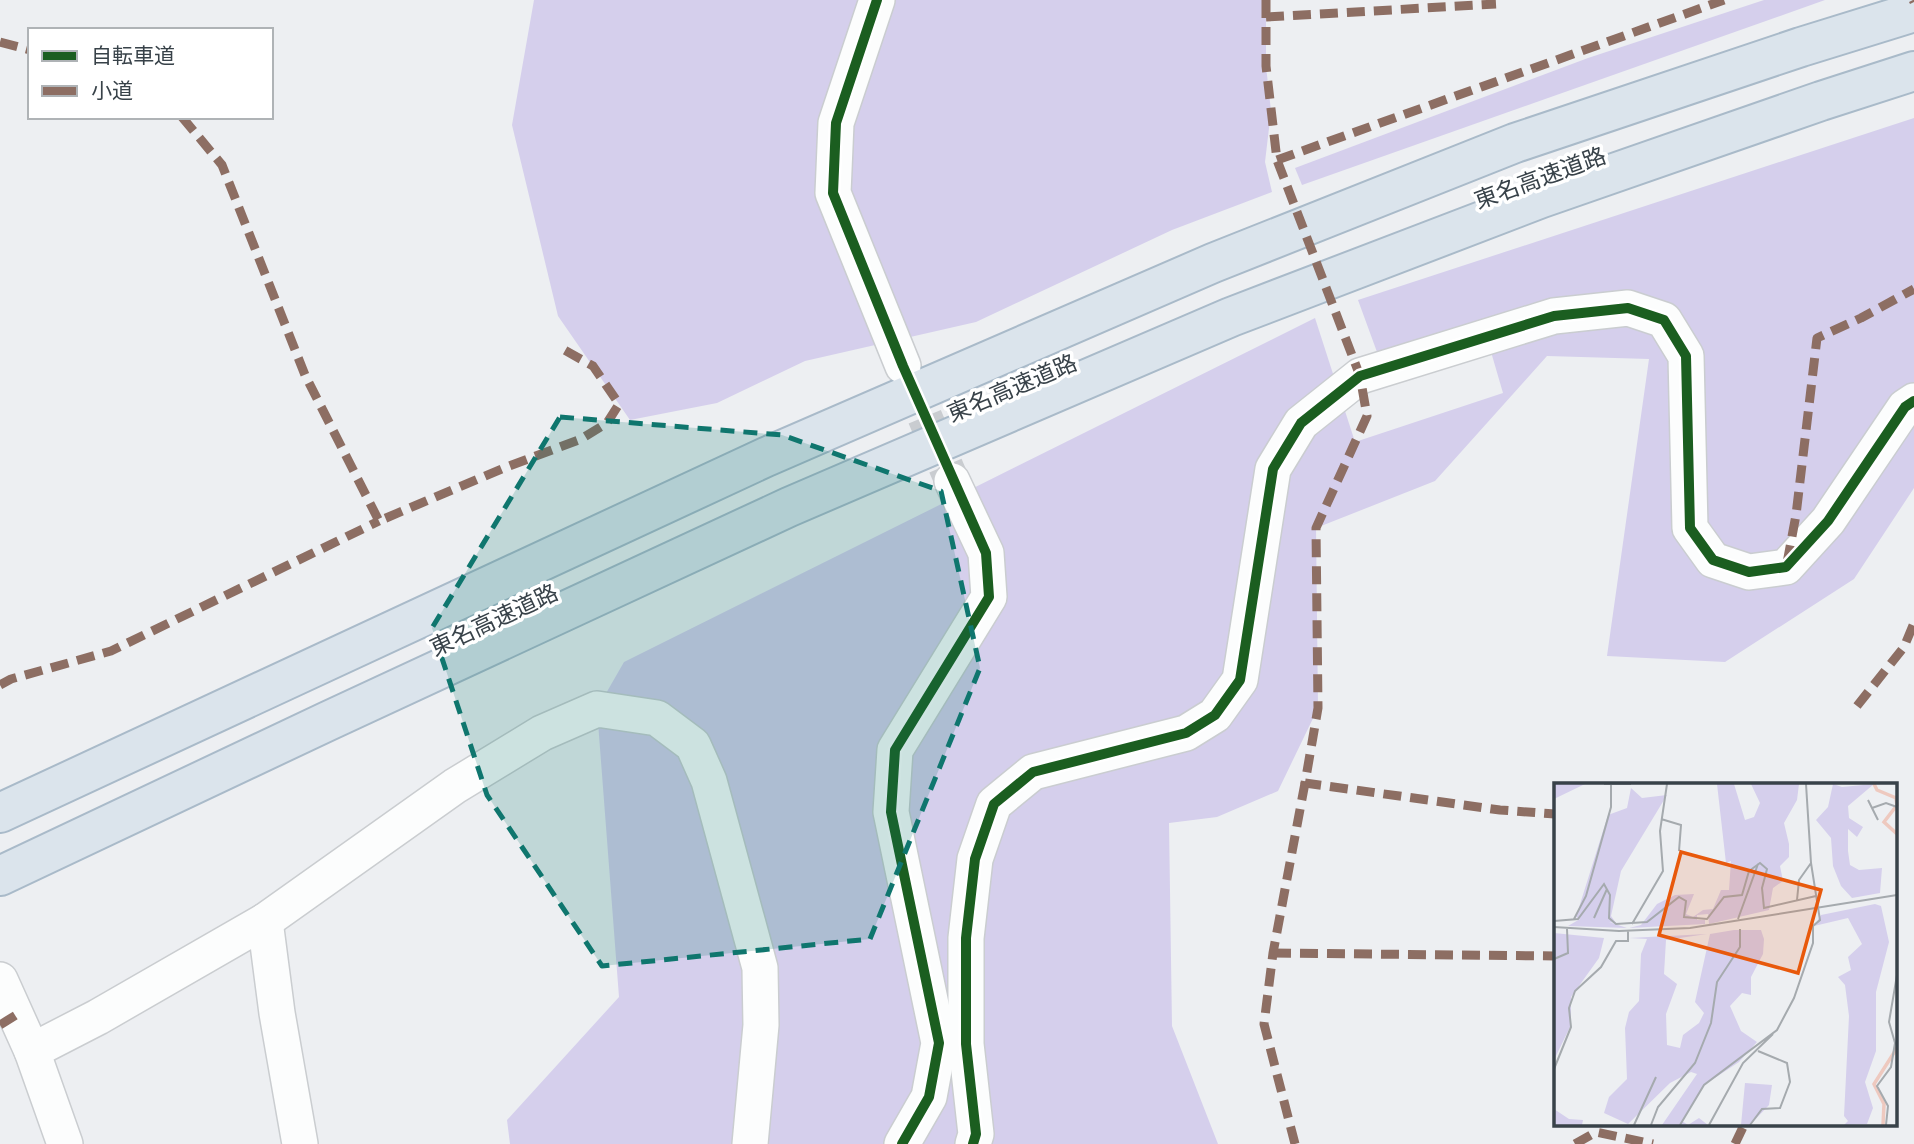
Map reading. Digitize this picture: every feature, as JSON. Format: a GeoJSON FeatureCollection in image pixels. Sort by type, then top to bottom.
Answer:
{"type":"FeatureCollection","features":[{"type":"Feature","properties":{"kind":"highway","name":"東名高速道路"},"geometry":{"type":"LineString","coordinates":[[0,813],[766,457],[1213,263],[1515,143],[1914,12]]}},
{"type":"Feature","properties":{"kind":"highway","name":"東名高速道路"},"geometry":{"type":"LineString","coordinates":[[0,876],[789,507],[1231,317],[1542,198],[1914,71]]}},
{"type":"Feature","properties":{"kind":"street"},"geometry":{"type":"LineString","coordinates":[[877,0],[836,123],[833,193],[903,366]]}},
{"type":"Feature","properties":{"kind":"street"},"geometry":{"type":"LineString","coordinates":[[973,1144],[976,1134],[966,1044],[966,938],[975,859],[994,804],[1033,772],[1186,733],[1215,715],[1240,680],[1273,470],[1301,423],[1360,376],[1554,316],[1628,308],[1664,320],[1686,356],[1690,528],[1713,560],[1749,572],[1786,566],[1828,521],[1905,407],[1914,401]]}},
{"type":"Feature","properties":{"kind":"street"},"geometry":{"type":"LineString","coordinates":[[902,1144],[929,1097],[939,1043],[891,812],[895,750],[989,597],[986,553],[953,481]]}},
{"type":"Feature","properties":{"kind":"street"},"geometry":{"type":"LineString","coordinates":[[32,1051],[98,1017],[265,921],[455,786],[542,733],[597,709],[657,718],[693,745],[709,781],[760,968],[761,1025],[750,1144]]}},
{"type":"Feature","properties":{"kind":"street"},"geometry":{"type":"LineString","coordinates":[[265,921],[277,1013],[300,1144]]}},
{"type":"Feature","properties":{"kind":"street"},"geometry":{"type":"LineString","coordinates":[[0,980],[32,1051],[65,1144]]}},
{"type":"Feature","properties":{"kind":"highlighted area"},"geometry":{"type":"Polygon","coordinates":[[[560,417],[782,435],[941,491],[980,668],[870,939],[602,966],[487,795],[432,628],[560,417]]]}},
{"type":"Feature","properties":{"kind":"shaded area"},"geometry":{"type":"Polygon","coordinates":[[[534,0],[1266,0],[1266,66],[1271,111],[1265,162],[1272,192],[1172,230],[976,322],[805,361],[717,403],[630,420],[558,316],[512,125],[534,0]]]}},
{"type":"Feature","properties":{"kind":"shaded area"},"geometry":{"type":"Polygon","coordinates":[[[1764,0],[1825,0],[1302,185],[1295,168],[1588,58],[1764,0]]]}},
{"type":"Feature","properties":{"kind":"shaded area"},"geometry":{"type":"Polygon","coordinates":[[[1914,118],[1914,488],[1854,579],[1725,662],[1607,656],[1649,359],[1547,356],[1435,481],[1316,528],[1318,708],[1278,791],[1217,817],[1169,823],[1172,1026],[1218,1144],[510,1144],[507,1120],[619,997],[597,709],[624,662],[1315,318],[1355,442],[1503,393],[1482,321],[1377,352],[1358,300],[1914,118]]]}},
{"type":"Feature","properties":{"kind":"tunnel"},"geometry":{"type":"LineString","coordinates":[[904,368],[952,481]]}},
{"type":"Feature","properties":{"kind":"marked path"},"geometry":{"type":"LineString","coordinates":[[1266,0],[1266,66],[1277,160],[1360,376],[1367,416],[1316,528],[1318,708],[1305,783],[1500,810],[1554,814]]}},
{"type":"Feature","properties":{"kind":"marked path"},"geometry":{"type":"LineString","coordinates":[[1277,160],[1724,0]]}},
{"type":"Feature","properties":{"kind":"marked path"},"geometry":{"type":"LineString","coordinates":[[1266,17],[1496,4]]}},
{"type":"Feature","properties":{"kind":"marked path"},"geometry":{"type":"LineString","coordinates":[[0,42],[28,49]]}},
{"type":"Feature","properties":{"kind":"marked path"},"geometry":{"type":"LineString","coordinates":[[184,119],[222,165],[305,375],[379,521],[581,439],[607,423],[619,404],[593,366],[559,347]]}},
{"type":"Feature","properties":{"kind":"marked path"},"geometry":{"type":"LineString","coordinates":[[1787,563],[1796,515],[1817,338],[1914,289]]}},
{"type":"Feature","properties":{"kind":"marked path"},"geometry":{"type":"LineString","coordinates":[[0,685],[11,679],[111,651],[379,521]]}},
{"type":"Feature","properties":{"kind":"marked path"},"geometry":{"type":"LineString","coordinates":[[1857,706],[1904,647],[1914,623]]}},
{"type":"Feature","properties":{"kind":"marked path"},"geometry":{"type":"LineString","coordinates":[[1295,1144],[1264,1024],[1273,953],[1305,783]]}},
{"type":"Feature","properties":{"kind":"marked path"},"geometry":{"type":"LineString","coordinates":[[1273,953],[1554,956]]}},
{"type":"Feature","properties":{"kind":"marked path"},"geometry":{"type":"LineString","coordinates":[[0,1025],[16,1015]]}},
{"type":"Feature","properties":{"kind":"marked path"},"geometry":{"type":"LineString","coordinates":[[1735,1144],[1744,1126]]}},
{"type":"Feature","properties":{"kind":"marked path"},"geometry":{"type":"LineString","coordinates":[[1575,1144],[1596,1132],[1653,1144]]}},
{"type":"Feature","properties":{"kind":"cycle path"},"geometry":{"type":"LineString","coordinates":[[877,0],[836,123],[833,193],[903,366],[986,553],[989,597],[895,750],[891,812],[939,1043],[929,1097],[902,1144]]}},
{"type":"Feature","properties":{"kind":"cycle path"},"geometry":{"type":"LineString","coordinates":[[973,1144],[976,1134],[966,1044],[966,938],[975,859],[994,804],[1033,772],[1186,733],[1215,715],[1240,680],[1273,469],[1301,423],[1360,376],[1554,316],[1628,308],[1664,320],[1686,356],[1690,528],[1713,560],[1749,572],[1786,567],[1828,521],[1905,407],[1914,401]]}}]}
